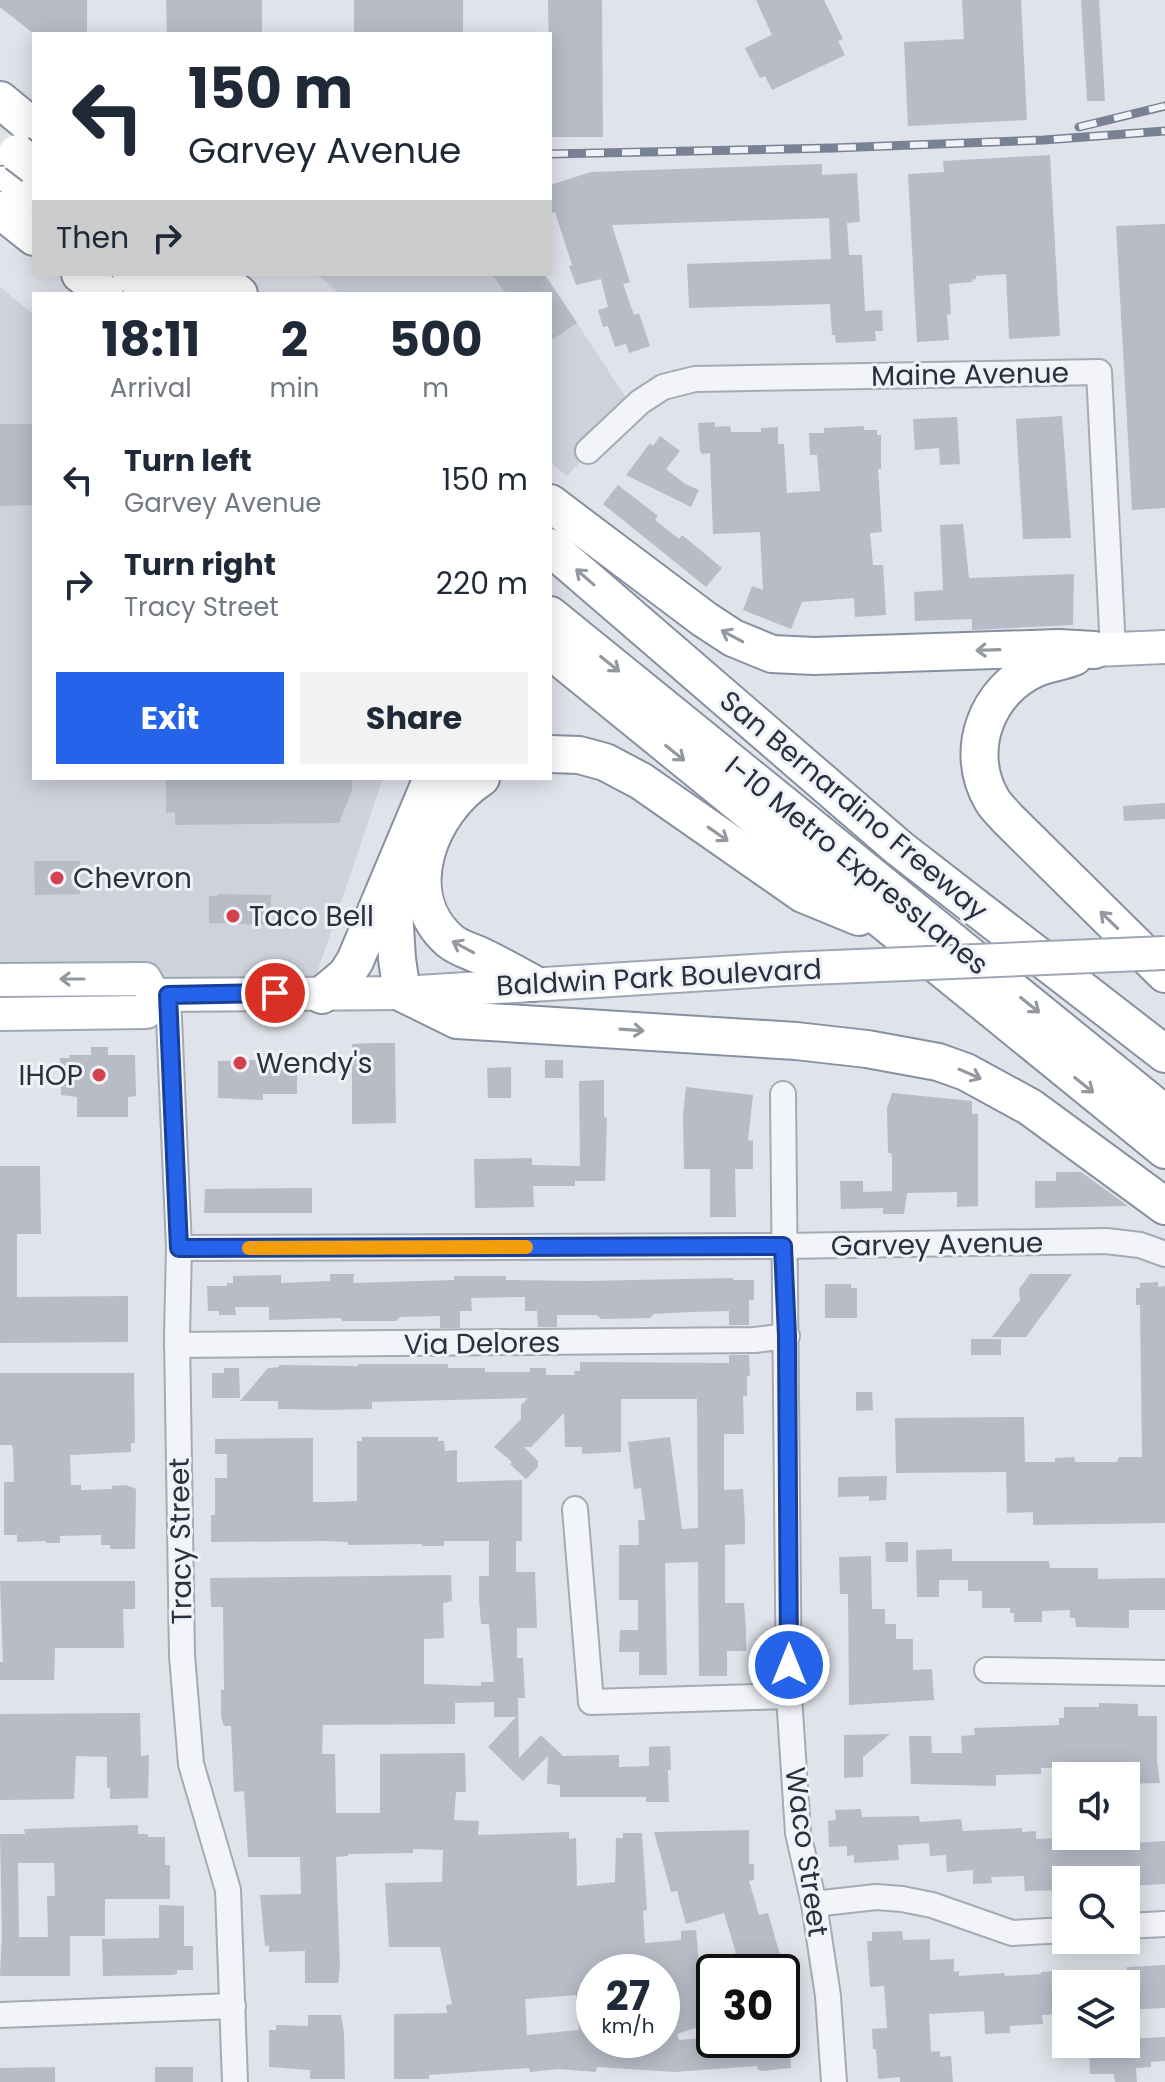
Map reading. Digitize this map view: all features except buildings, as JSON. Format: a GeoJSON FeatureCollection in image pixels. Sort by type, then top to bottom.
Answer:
{"type":"FeatureCollection","features":[{"type":"Feature","properties":{"kind":"highway"},"geometry":{"type":"LineString","coordinates":[[0,100],[18,160]]}},
{"type":"Feature","properties":{"kind":"highway"},"geometry":{"type":"LineString","coordinates":[[0,210],[32,235]]}},
{"type":"Feature","properties":{"kind":"highway"},"geometry":{"type":"LineString","coordinates":[[82,276],[102,292]]}},
{"type":"Feature","properties":{"kind":"highway"},"geometry":{"type":"LineString","coordinates":[[133,276],[153,292]]}},
{"type":"Feature","properties":{"kind":"highway"},"geometry":{"type":"LineString","coordinates":[[172,276],[192,292]]}},
{"type":"Feature","properties":{"kind":"highway"},"geometry":{"type":"LineString","coordinates":[[216,276],[236,292]]}},
{"type":"Feature","properties":{"kind":"highway"},"geometry":{"type":"LineString","coordinates":[[552,505],[704,619],[733,638],[772,654],[814,656],[1059,648],[1104,650]]}},
{"type":"Feature","properties":{"kind":"highway","name":"San Bernardino Freeway"},"geometry":{"type":"LineString","coordinates":[[552,549],[899,848],[1165,1054]]}},
{"type":"Feature","properties":{"kind":"highway","name":"I-10 Metro ExpressLanes"},"geometry":{"type":"LineString","coordinates":[[552,617],[1165,1114]]}},
{"type":"Feature","properties":{"kind":"highway"},"geometry":{"type":"LineString","coordinates":[[1104,650],[1037,668],[1009,686],[983,724],[978,755],[992,800],[1008,819],[1165,974]]}},
{"type":"Feature","properties":{"kind":"highway"},"geometry":{"type":"LineString","coordinates":[[552,652],[1165,1150]]}},
{"type":"Feature","properties":{"kind":"highway"},"geometry":{"type":"LineString","coordinates":[[552,754],[579,755],[605,762],[641,781],[803,894],[892,930]]}},
{"type":"Feature","properties":{"kind":"highway"},"geometry":{"type":"LineString","coordinates":[[322,995],[346,975],[355,961],[431,780]]}},
{"type":"Feature","properties":{"kind":"highway"},"geometry":{"type":"LineString","coordinates":[[479,780],[453,802],[433,832],[423,858],[428,908],[439,929],[464,951],[481,956],[532,983]]}},
{"type":"Feature","properties":{"kind":"highway"},"geometry":{"type":"LineString","coordinates":[[392,877],[402,993],[457,1020],[796,1041],[867,1049],[938,1062],[966,1072],[1030,1107],[1165,1206]]}},
{"type":"Feature","properties":{"kind":"main road"},"geometry":{"type":"LineString","coordinates":[[1104,650],[1165,647]]}},
{"type":"Feature","properties":{"kind":"main road","name":"Baldwin Park Boulevard"},"geometry":{"type":"LineString","coordinates":[[0,980],[145,979],[161,995],[322,995],[402,993],[786,969],[1165,953]]}},
{"type":"Feature","properties":{"kind":"main road"},"geometry":{"type":"LineString","coordinates":[[0,1014],[146,1012],[161,995]]}},
{"type":"Feature","properties":{"kind":"street","name":"Maine Avenue"},"geometry":{"type":"LineString","coordinates":[[588,451],[640,402],[663,387],[695,379],[1099,372],[1104,650]]}},
{"type":"Feature","properties":{"kind":"street","name":"Tracy Street"},"geometry":{"type":"LineString","coordinates":[[161,995],[179,1248],[177,1345],[182,1656],[191,1764],[228,1890],[235,2082]]}},
{"type":"Feature","properties":{"kind":"street","name":"Waco Street"},"geometry":{"type":"LineString","coordinates":[[783,1094],[789,1696],[798,1833],[814,1904],[828,1996],[834,2082]]}},
{"type":"Feature","properties":{"kind":"street","name":"Garvey Avenue"},"geometry":{"type":"LineString","coordinates":[[179,1248],[783,1246],[1106,1241],[1140,1245],[1165,1254]]}},
{"type":"Feature","properties":{"kind":"street","name":"Via Delores"},"geometry":{"type":"LineString","coordinates":[[177,1345],[755,1340],[787,1336]]}},
{"type":"Feature","properties":{"kind":"street"},"geometry":{"type":"LineString","coordinates":[[575,1509],[591,1702],[789,1696]]}},
{"type":"Feature","properties":{"kind":"street"},"geometry":{"type":"LineString","coordinates":[[987,1670],[1165,1673]]}},
{"type":"Feature","properties":{"kind":"street"},"geometry":{"type":"LineString","coordinates":[[814,1904],[876,1897],[902,1899],[932,1905],[1012,1933],[1052,1931]]}},
{"type":"Feature","properties":{"kind":"street"},"geometry":{"type":"LineString","coordinates":[[1140,1925],[1165,1924]]}},
{"type":"Feature","properties":{"kind":"street"},"geometry":{"type":"LineString","coordinates":[[0,2015],[233,2006]]}},
{"type":"Feature","properties":{"kind":"shaded area"},"geometry":{"type":"Polygon","coordinates":[[[318,276],[546,276],[632,407],[567,476],[552,464],[552,292],[338,292],[318,276]]]}},
{"type":"Feature","properties":{"kind":"shaded area"},"geometry":{"type":"Polygon","coordinates":[[[0,287],[32,313],[32,780],[382,780],[316,976],[0,1001],[0,287]]]}},
{"type":"Feature","properties":{"kind":"railway"},"geometry":{"type":"LineString","coordinates":[[1079,127],[1165,106]]}},
{"type":"Feature","properties":{"kind":"railway"},"geometry":{"type":"LineString","coordinates":[[552,154],[833,148],[1044,140],[1165,131]]}},
{"type":"Feature","properties":{"kind":"railway"},"geometry":{"type":"LineString","coordinates":[[0,162],[32,162]]}},
{"type":"Feature","properties":{"kind":"slow traffic"},"geometry":{"type":"LineString","coordinates":[[249,1248],[526,1247]]}},
{"type":"Feature","properties":{"kind":"place","name":"Chevron"},"geometry":{"type":"Point","coordinates":[57,878]}},
{"type":"Feature","properties":{"kind":"place","name":"Taco Bell"},"geometry":{"type":"Point","coordinates":[233,916]}},
{"type":"Feature","properties":{"kind":"place","name":"Wendy's"},"geometry":{"type":"Point","coordinates":[240,1063]}},
{"type":"Feature","properties":{"kind":"place","name":"IHOP"},"geometry":{"type":"Point","coordinates":[99,1075]}},
{"type":"Feature","properties":{"kind":"route"},"geometry":{"type":"LineString","coordinates":[[275,993],[168,995],[179,1248],[783,1246],[787,1336],[789,1665]]}}]}
